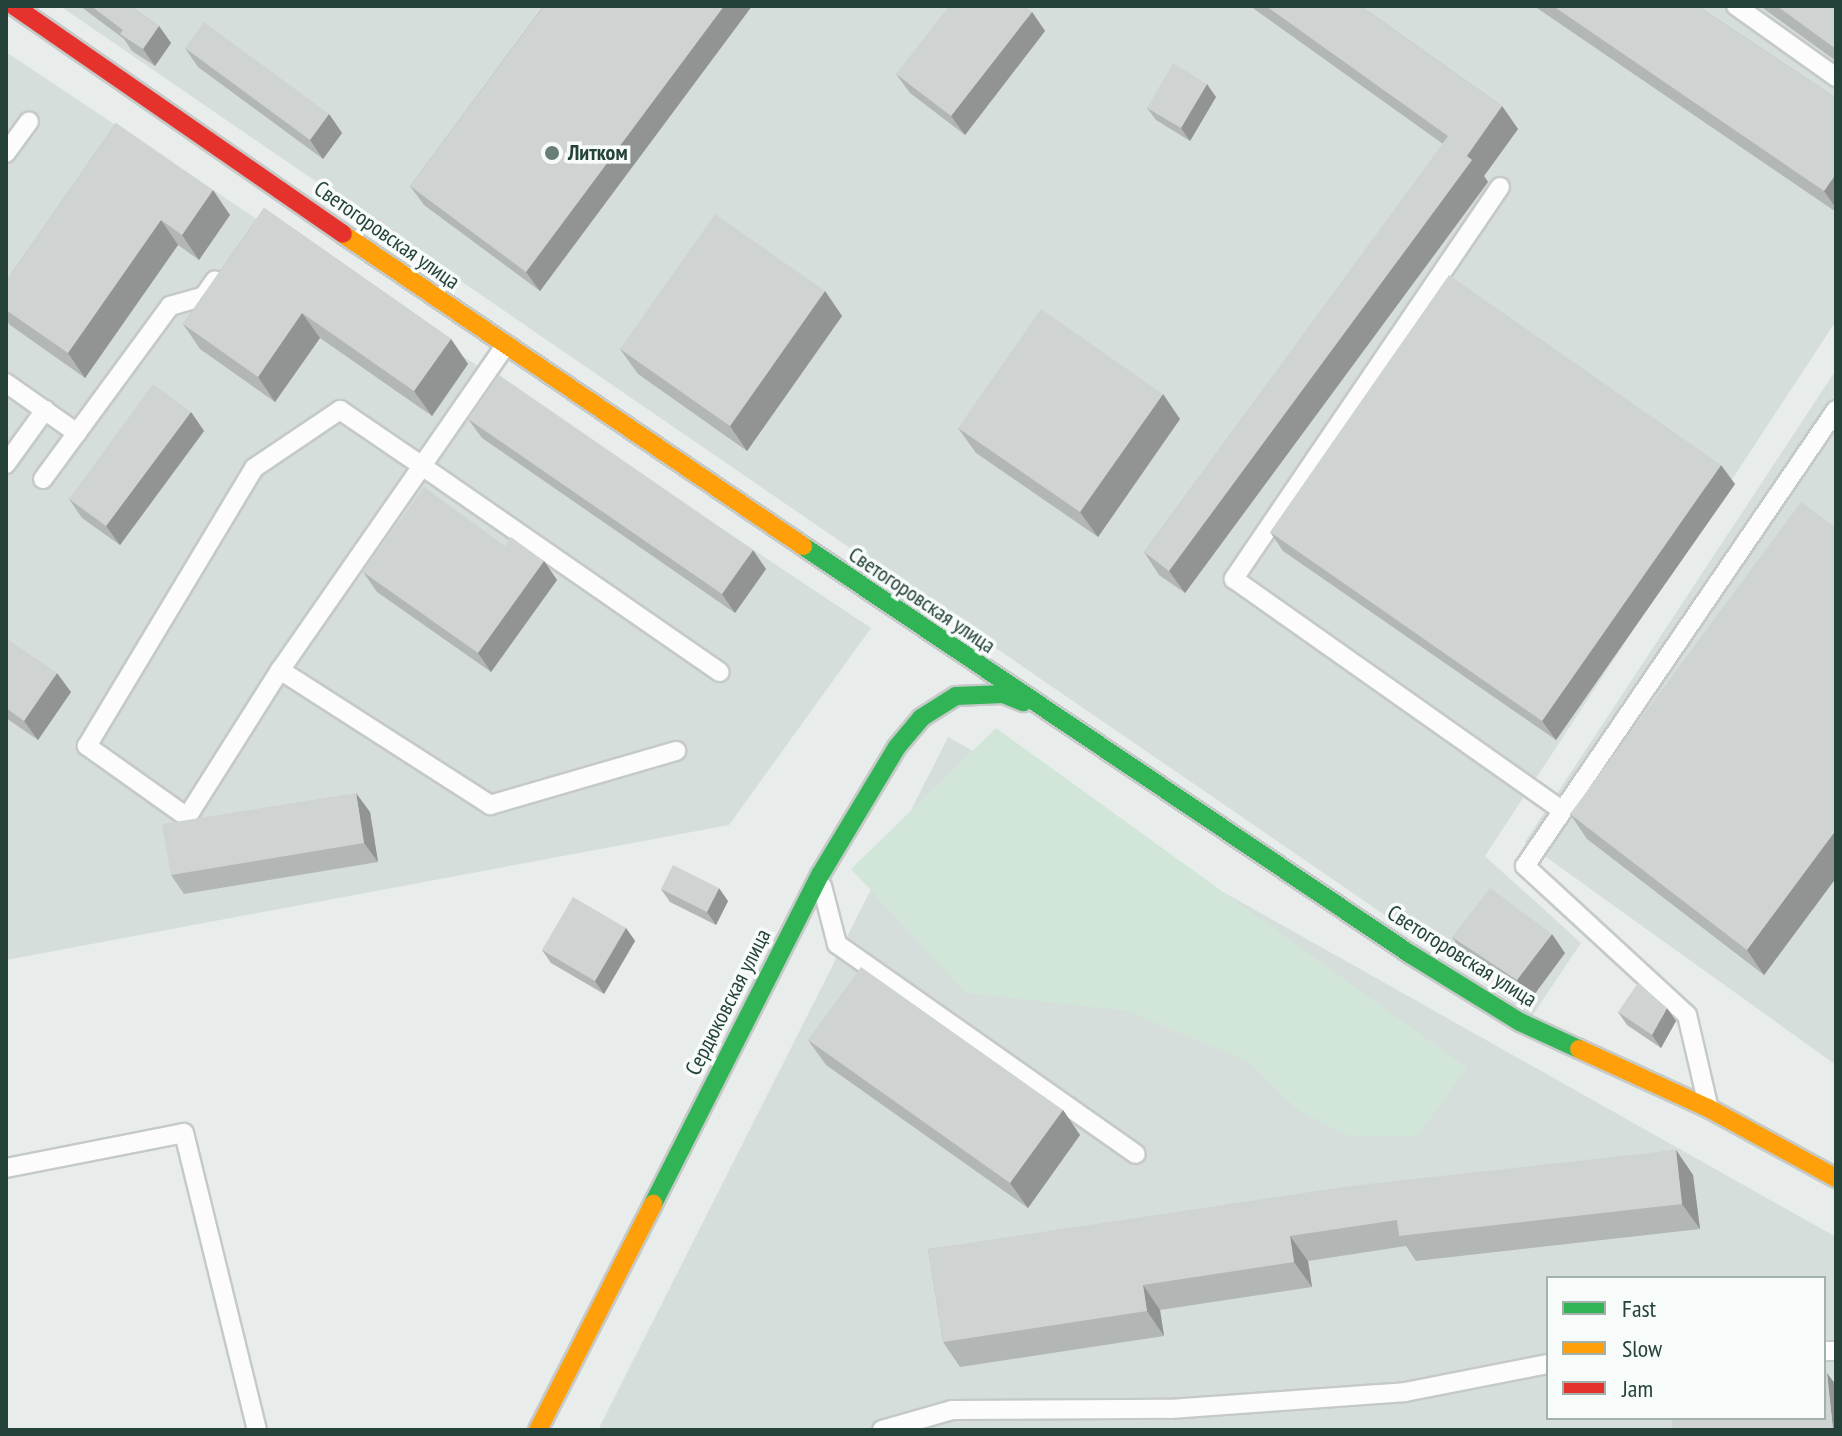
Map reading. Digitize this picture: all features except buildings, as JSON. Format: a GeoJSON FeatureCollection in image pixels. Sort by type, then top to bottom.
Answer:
{"type":"FeatureCollection","features":[{"type":"Feature","properties":{"kind":"street","name":"Светогоровская улица"},"geometry":{"type":"LineString","coordinates":[[14,6],[274,195],[505,346],[1037,707],[1520,1022],[1708,1108],[1836,1178]]}},
{"type":"Feature","properties":{"kind":"street","name":"Сердюковская улица"},"geometry":{"type":"LineString","coordinates":[[538,1430],[820,875],[897,747],[921,718],[956,696],[1003,694],[1037,707]]}},
{"type":"Feature","properties":{"kind":"lane"},"geometry":{"type":"LineString","coordinates":[[1736,6],[1836,77]]}},
{"type":"Feature","properties":{"kind":"lane"},"geometry":{"type":"LineString","coordinates":[[6,153],[29,121]]}},
{"type":"Feature","properties":{"kind":"lane"},"geometry":{"type":"LineString","coordinates":[[1500,187],[1234,579],[1561,810]]}},
{"type":"Feature","properties":{"kind":"lane"},"geometry":{"type":"LineString","coordinates":[[43,479],[170,306],[204,296],[229,260]]}},
{"type":"Feature","properties":{"kind":"lane"},"geometry":{"type":"LineString","coordinates":[[505,346],[422,466],[280,670],[187,817],[87,746],[254,468],[340,410],[422,466],[720,672]]}},
{"type":"Feature","properties":{"kind":"lane"},"geometry":{"type":"LineString","coordinates":[[6,383],[77,433]]}},
{"type":"Feature","properties":{"kind":"lane"},"geometry":{"type":"LineString","coordinates":[[6,464],[45,410]]}},
{"type":"Feature","properties":{"kind":"lane"},"geometry":{"type":"LineString","coordinates":[[1708,1108],[1687,1015],[1525,866],[1836,410]]}},
{"type":"Feature","properties":{"kind":"lane"},"geometry":{"type":"LineString","coordinates":[[280,670],[490,805],[676,751]]}},
{"type":"Feature","properties":{"kind":"lane"},"geometry":{"type":"LineString","coordinates":[[820,875],[837,944],[1136,1154]]}},
{"type":"Feature","properties":{"kind":"lane"},"geometry":{"type":"LineString","coordinates":[[6,1168],[184,1133],[257,1430]]}},
{"type":"Feature","properties":{"kind":"lane"},"geometry":{"type":"LineString","coordinates":[[882,1430],[952,1410],[1170,1409],[1405,1392],[1546,1364]]}},
{"type":"Feature","properties":{"kind":"shaded area"},"geometry":{"type":"Polygon","coordinates":[[[60,6],[1836,6],[1836,321],[1485,856],[1581,943],[1532,1016],[60,6]]]}},
{"type":"Feature","properties":{"kind":"shaded area"},"geometry":{"type":"Polygon","coordinates":[[[6,52],[871,628],[729,825],[6,960],[6,52]]]}},
{"type":"Feature","properties":{"kind":"shaded area"},"geometry":{"type":"Polygon","coordinates":[[[1836,370],[1836,1065],[1525,842],[1836,370]]]}},
{"type":"Feature","properties":{"kind":"shaded area"},"geometry":{"type":"Polygon","coordinates":[[[948,737],[1836,1237],[1836,1430],[598,1430],[948,737]]]}},
{"type":"Feature","properties":{"kind":"green space"},"geometry":{"type":"Polygon","coordinates":[[[996,728],[1467,1068],[1417,1136],[1350,1136],[1299,1111],[1247,1061],[1128,1011],[966,993],[851,869],[996,728]]]}},
{"type":"Feature","properties":{"kind":"traffic: fast"},"geometry":{"type":"LineString","coordinates":[[803,546],[1410,954],[1520,1022],[1579,1049]]}},
{"type":"Feature","properties":{"kind":"traffic: fast"},"geometry":{"type":"LineString","coordinates":[[653,1204],[820,875],[897,747],[921,718],[956,696],[1003,694],[1023,702]]}},
{"type":"Feature","properties":{"kind":"traffic: slow"},"geometry":{"type":"LineString","coordinates":[[343,234],[803,546]]}},
{"type":"Feature","properties":{"kind":"traffic: slow"},"geometry":{"type":"LineString","coordinates":[[1579,1049],[1708,1108],[1836,1178]]}},
{"type":"Feature","properties":{"kind":"traffic: slow"},"geometry":{"type":"LineString","coordinates":[[538,1430],[653,1204]]}},
{"type":"Feature","properties":{"kind":"traffic: jam"},"geometry":{"type":"LineString","coordinates":[[14,6],[343,234]]}},
{"type":"Feature","properties":{"kind":"place","name":"Литком"},"geometry":{"type":"Point","coordinates":[552,153]}}]}
